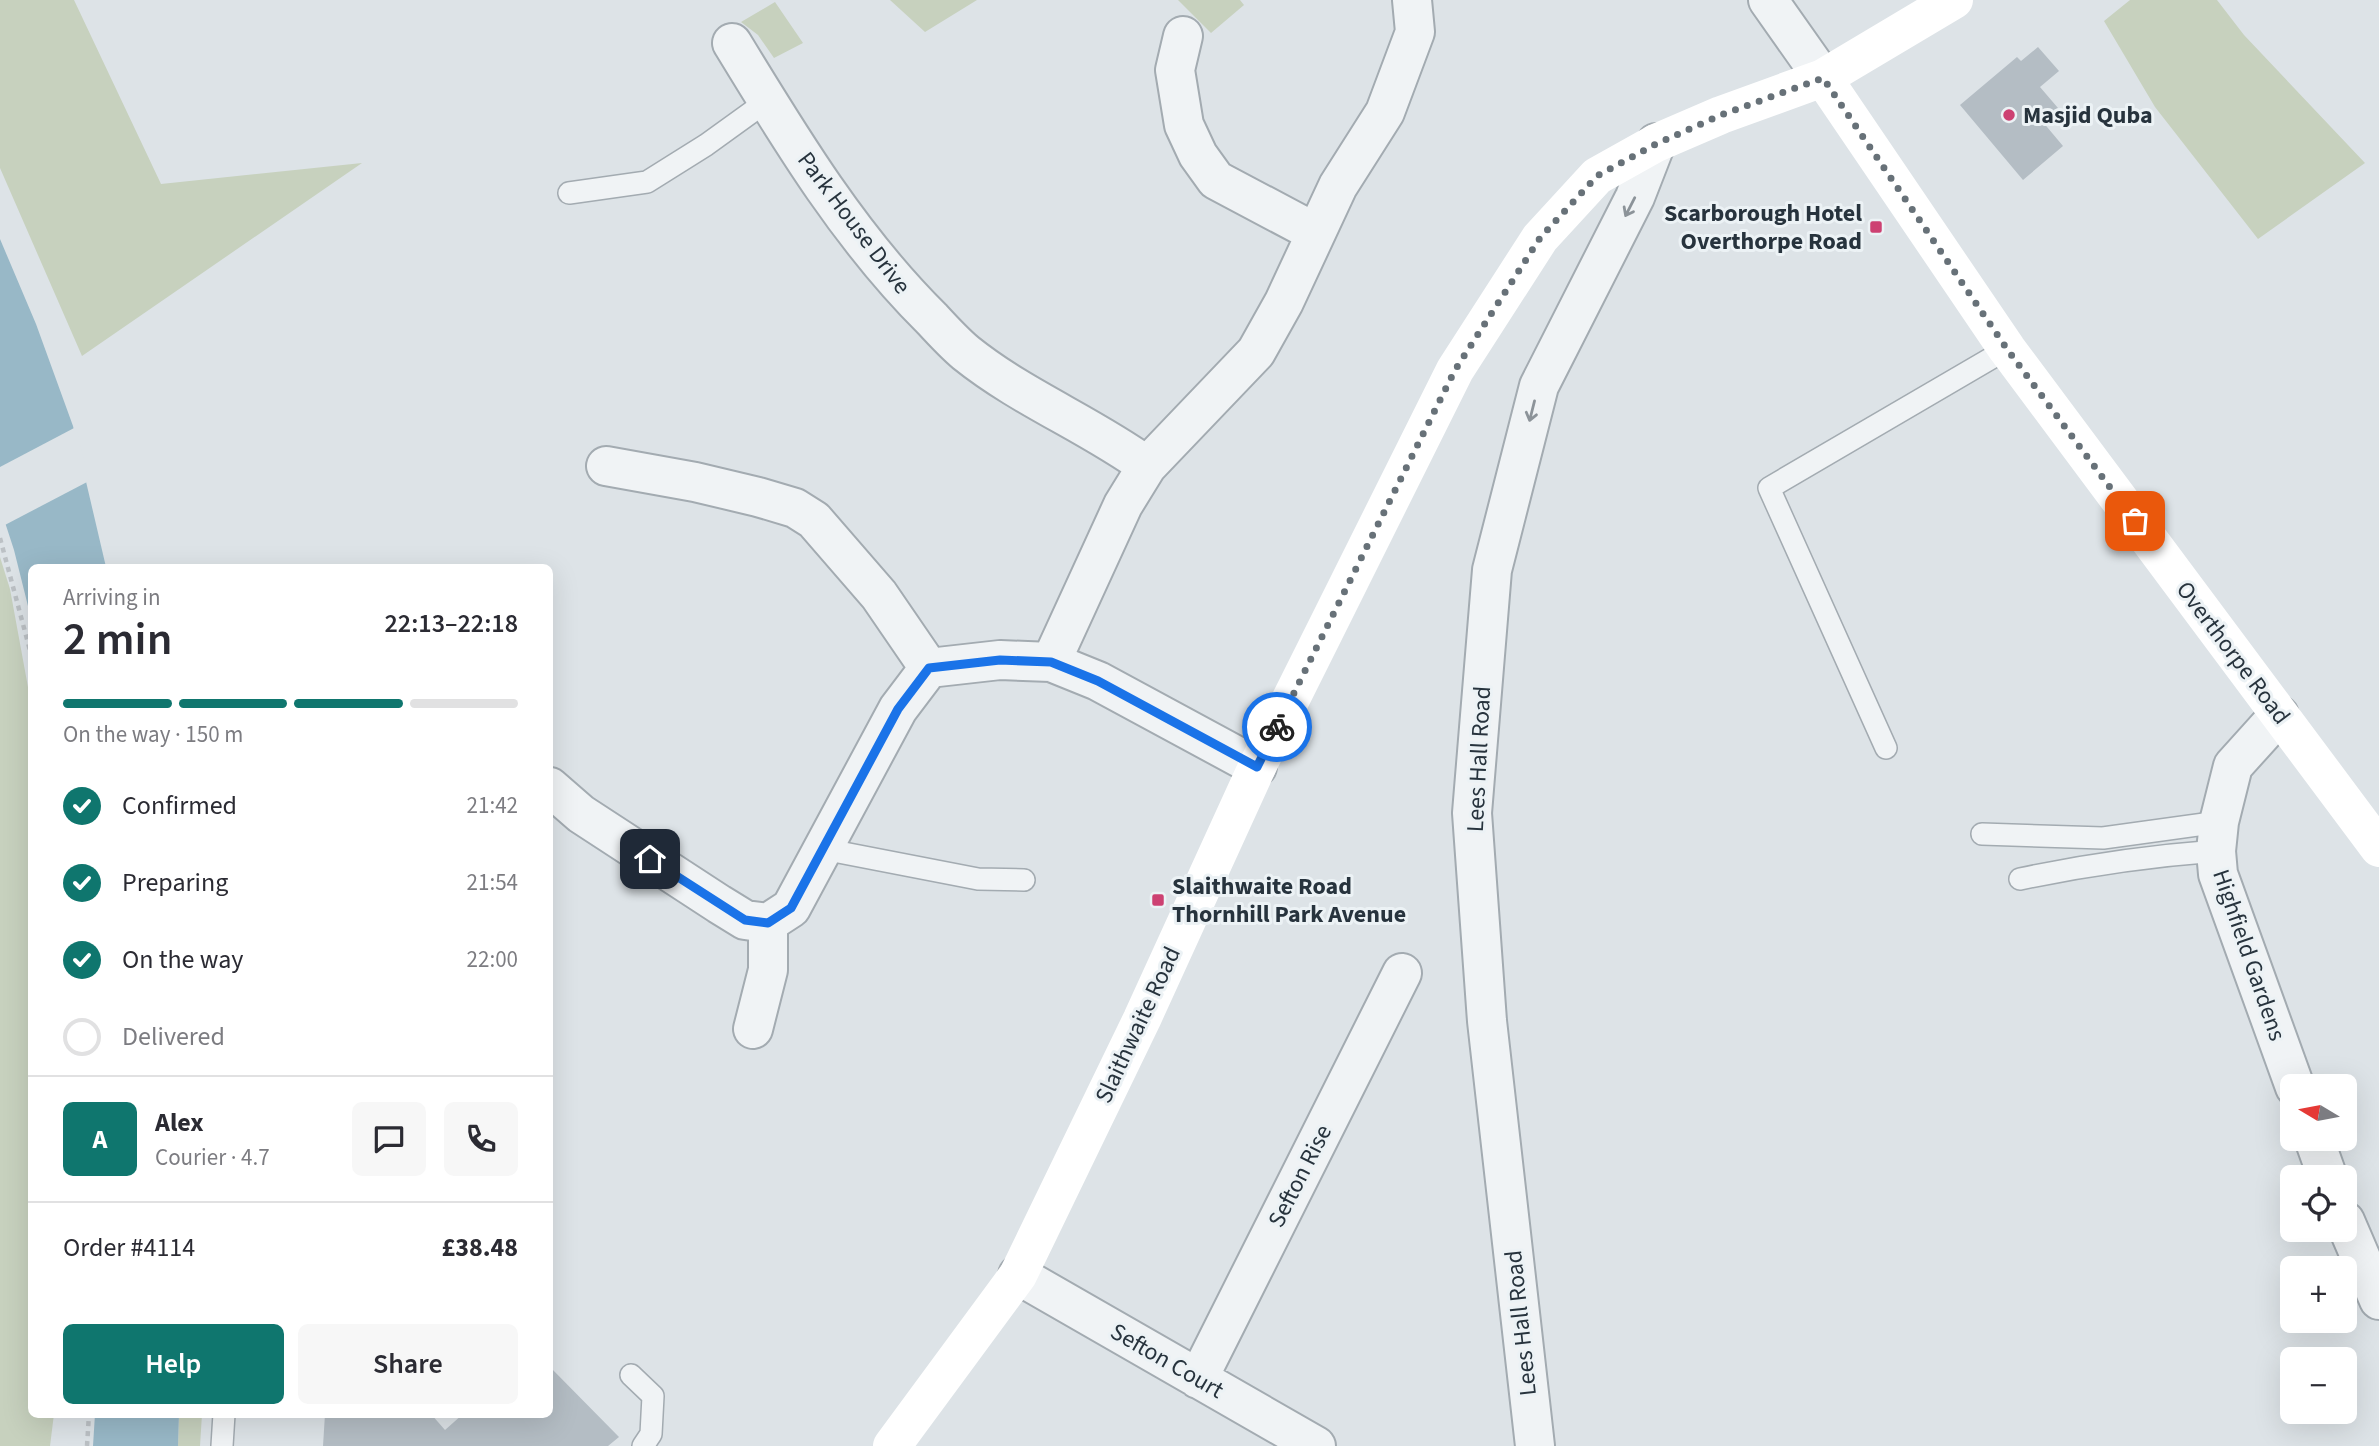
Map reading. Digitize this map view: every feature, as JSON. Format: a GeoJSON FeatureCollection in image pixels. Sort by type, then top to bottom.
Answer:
{"type":"FeatureCollection","features":[{"type":"Feature","properties":{"kind":"main road","name":"Slaithwaite Road"},"geometry":{"type":"LineString","coordinates":[[892,1446],[1018,1275],[1142,1019],[1257,767],[1455,370],[1540,238],[1597,176],[1656,144],[1721,115],[1823,78],[1954,0]]}},
{"type":"Feature","properties":{"kind":"main road","name":"Overthorpe Road"},"geometry":{"type":"LineString","coordinates":[[1823,78],[2007,349],[2379,848]]}},
{"type":"Feature","properties":{"kind":"street"},"geometry":{"type":"LineString","coordinates":[[1051,662],[1123,505],[1147,466],[1255,352],[1283,302],[1338,186],[1385,112],[1415,32],[1412,0]]}},
{"type":"Feature","properties":{"kind":"street"},"geometry":{"type":"LineString","coordinates":[[1768,0],[1823,78]]}},
{"type":"Feature","properties":{"kind":"street"},"geometry":{"type":"LineString","coordinates":[[1184,36],[1175,70],[1185,125],[1198,155],[1216,180],[1316,233]]}},
{"type":"Feature","properties":{"kind":"street","name":"Park House Drive"},"geometry":{"type":"LineString","coordinates":[[732,43],[767,101],[852,228],[899,287],[965,352],[1037,401],[1074,419],[1147,466]]}},
{"type":"Feature","properties":{"kind":"street","name":"Lees Hall Road"},"geometry":{"type":"LineString","coordinates":[[1535,1446],[1488,1021],[1472,813],[1492,570],[1539,386],[1635,197],[1656,144]]}},
{"type":"Feature","properties":{"kind":"street"},"geometry":{"type":"LineString","coordinates":[[606,466],[695,482],[795,508],[814,520],[879,595],[929,668]]}},
{"type":"Feature","properties":{"kind":"street"},"geometry":{"type":"LineString","coordinates":[[553,790],[581,814],[719,904],[745,920],[768,923],[791,908],[898,709],[929,668],[1000,660],[1051,662],[1098,681],[1257,767]]}},
{"type":"Feature","properties":{"kind":"street","name":"Highfield Gardens"},"geometry":{"type":"LineString","coordinates":[[2279,715],[2233,766],[2217,836],[2218,874],[2290,1074]]}},
{"type":"Feature","properties":{"kind":"street"},"geometry":{"type":"LineString","coordinates":[[753,1029],[768,970],[768,923]]}},
{"type":"Feature","properties":{"kind":"street","name":"Sefton Rise"},"geometry":{"type":"LineString","coordinates":[[1198,1379],[1402,973]]}},
{"type":"Feature","properties":{"kind":"street"},"geometry":{"type":"LineString","coordinates":[[2354,1242],[2379,1300]]}},
{"type":"Feature","properties":{"kind":"street","name":"Sefton Court"},"geometry":{"type":"LineString","coordinates":[[1018,1275],[1316,1446]]}},
{"type":"Feature","properties":{"kind":"lane"},"geometry":{"type":"LineString","coordinates":[[569,193],[647,182],[706,145],[767,101]]}},
{"type":"Feature","properties":{"kind":"lane"},"geometry":{"type":"LineString","coordinates":[[1886,748],[1769,488],[2007,349]]}},
{"type":"Feature","properties":{"kind":"lane"},"geometry":{"type":"LineString","coordinates":[[1982,834],[2103,838],[2217,836]]}},
{"type":"Feature","properties":{"kind":"lane"},"geometry":{"type":"LineString","coordinates":[[2020,879],[2150,856],[2217,836]]}},
{"type":"Feature","properties":{"kind":"lane"},"geometry":{"type":"LineString","coordinates":[[823,849],[978,878],[1024,880]]}},
{"type":"Feature","properties":{"kind":"lane"},"geometry":{"type":"LineString","coordinates":[[631,1375],[653,1396],[650,1434],[643,1446]]}},
{"type":"Feature","properties":{"kind":"lane"},"geometry":{"type":"LineString","coordinates":[[222,1446],[224,1418]]}},
{"type":"Feature","properties":{"kind":"path"},"geometry":{"type":"LineString","coordinates":[[0,538],[28,643]]}},
{"type":"Feature","properties":{"kind":"path"},"geometry":{"type":"LineString","coordinates":[[87,1446],[89,1418]]}},
{"type":"Feature","properties":{"kind":"green space"},"geometry":{"type":"Polygon","coordinates":[[[0,0],[74,0],[161,184],[362,163],[82,356],[0,168],[0,0]]]}},
{"type":"Feature","properties":{"kind":"green space"},"geometry":{"type":"Polygon","coordinates":[[[890,0],[977,0],[925,32],[890,0]]]}},
{"type":"Feature","properties":{"kind":"green space"},"geometry":{"type":"Polygon","coordinates":[[[1178,0],[1240,0],[1244,5],[1211,33],[1178,0]]]}},
{"type":"Feature","properties":{"kind":"green space"},"geometry":{"type":"Polygon","coordinates":[[[2130,0],[2217,0],[2244,35],[2365,163],[2258,239],[2155,107],[2104,21],[2130,0]]]}},
{"type":"Feature","properties":{"kind":"green space"},"geometry":{"type":"Polygon","coordinates":[[[775,2],[803,43],[774,58],[758,35],[741,22],[775,2]]]}},
{"type":"Feature","properties":{"kind":"green space"},"geometry":{"type":"Polygon","coordinates":[[[0,557],[10,589],[28,687],[28,1418],[54,1418],[50,1446],[0,1446],[0,557]]]}},
{"type":"Feature","properties":{"kind":"green space"},"geometry":{"type":"Polygon","coordinates":[[[179,1418],[202,1418],[200,1446],[178,1446],[179,1418]]]}},
{"type":"Feature","properties":{"kind":"water"},"geometry":{"type":"Polygon","coordinates":[[[0,239],[36,324],[73,426],[105,564],[28,564],[28,606],[0,507],[0,239]]]}},
{"type":"Feature","properties":{"kind":"water"},"geometry":{"type":"Polygon","coordinates":[[[95,1418],[179,1418],[178,1446],[93,1446],[95,1418]]]}},
{"type":"Feature","properties":{"kind":"pier"},"geometry":{"type":"Polygon","coordinates":[[[76,427],[89,481],[3,526],[0,518],[0,467],[76,427]]]}},
{"type":"Feature","properties":{"kind":"building","name":"Masjid Quba"},"geometry":{"type":"Polygon","coordinates":[[[2038,47],[2059,71],[2040,87],[2058,108],[2042,121],[2063,146],[2023,180],[1960,105],[2017,57],[2021,61],[2038,47]]]}},
{"type":"Feature","properties":{"kind":"building"},"geometry":{"type":"Polygon","coordinates":[[[553,1370],[619,1437],[608,1446],[323,1446],[325,1418],[434,1418],[445,1430],[458,1418],[553,1418],[553,1370]]]}},
{"type":"Feature","properties":{"kind":"way so far"},"geometry":{"type":"LineString","coordinates":[[1277,727],[1455,370],[1540,238],[1597,176],[1656,144],[1721,115],[1823,78],[2007,349],[2135,521]]}},
{"type":"Feature","properties":{"kind":"place","name":"Masjid Quba"},"geometry":{"type":"Point","coordinates":[2009,115]}},
{"type":"Feature","properties":{"kind":"place","name":"Scarborough Hotel Overthorpe Road"},"geometry":{"type":"Point","coordinates":[1876,227]}},
{"type":"Feature","properties":{"kind":"place","name":"Slaithwaite Road Thornhill Park Avenue"},"geometry":{"type":"Point","coordinates":[1158,900]}},
{"type":"Feature","properties":{"kind":"route"},"geometry":{"type":"LineString","coordinates":[[650,859],[745,920],[768,923],[791,908],[898,709],[929,668],[1000,660],[1051,662],[1098,681],[1257,767],[1277,727]]}}]}
